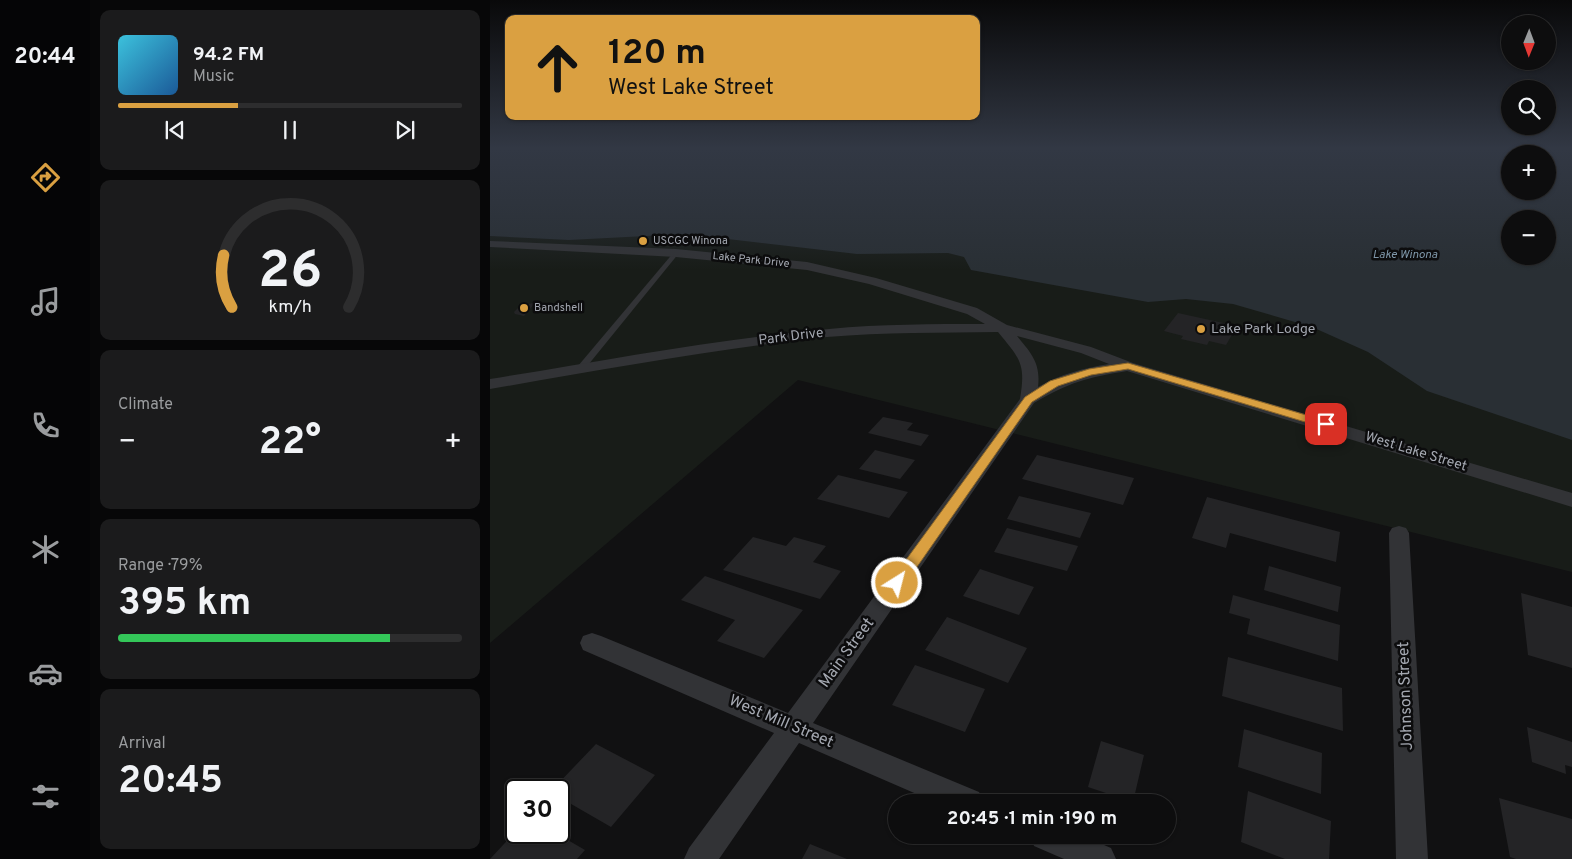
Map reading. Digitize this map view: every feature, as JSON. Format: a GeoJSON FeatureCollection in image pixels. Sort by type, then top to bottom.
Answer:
{"type":"FeatureCollection","features":[{"type":"Feature","properties":{"kind":"street","name":"Lake Park Drive"},"geometry":{"type":"LineString","coordinates":[[490,244],[676,253],[807,266],[872,281],[972,311],[1002,328]]}},
{"type":"Feature","properties":{"kind":"street","name":"West Lake Street"},"geometry":{"type":"LineString","coordinates":[[1002,328],[1086,350],[1128,366],[1572,500]]}},
{"type":"Feature","properties":{"kind":"street","name":"Park Drive"},"geometry":{"type":"LineString","coordinates":[[490,384],[748,342],[829,332],[891,329],[1002,328]]}},
{"type":"Feature","properties":{"kind":"street"},"geometry":{"type":"LineString","coordinates":[[1002,328],[1028,359],[1031,379],[1028,399]]}},
{"type":"Feature","properties":{"kind":"street","name":"Main Street"},"geometry":{"type":"LineString","coordinates":[[700,859],[1028,399],[1054,384],[1089,372],[1128,366]]}},
{"type":"Feature","properties":{"kind":"street","name":"Johnson Street"},"geometry":{"type":"LineString","coordinates":[[1399,533],[1412,859]]}},
{"type":"Feature","properties":{"kind":"street","name":"West Mill Street"},"geometry":{"type":"LineString","coordinates":[[592,643],[950,794]]}},
{"type":"Feature","properties":{"kind":"street"},"geometry":{"type":"LineString","coordinates":[[1066,844],[1100,859]]}},
{"type":"Feature","properties":{"kind":"lane"},"geometry":{"type":"LineString","coordinates":[[582,368],[676,253]]}},
{"type":"Feature","properties":{"kind":"shaded area"},"geometry":{"type":"Polygon","coordinates":[[[490,189],[1501,189],[1501,200],[1556,200],[1556,189],[1572,189],[1572,572],[798,380],[490,643],[490,189]]]}},
{"type":"Feature","properties":{"kind":"water","name":"Lake Winona"},"geometry":{"type":"Polygon","coordinates":[[[490,189],[1501,189],[1501,200],[1556,200],[1556,189],[1572,189],[1572,440],[1427,391],[1368,352],[1312,327],[1233,304],[1186,299],[1148,302],[971,270],[964,257],[948,253],[857,254],[685,234],[569,240],[490,236],[490,189]]]}},
{"type":"Feature","properties":{"kind":"building","name":"Bandshell"},"geometry":{"type":"Polygon","coordinates":[[[536,302],[524,316],[515,314],[514,312],[519,307],[536,302]]]}},
{"type":"Feature","properties":{"kind":"building","name":"Lake Park Lodge"},"geometry":{"type":"Polygon","coordinates":[[[1178,313],[1237,326],[1226,345],[1209,341],[1207,345],[1181,339],[1183,336],[1164,331],[1178,313]]]}},
{"type":"Feature","properties":{"kind":"building"},"geometry":{"type":"Polygon","coordinates":[[[883,417],[913,423],[907,430],[929,435],[921,446],[868,433],[883,417]]]}},
{"type":"Feature","properties":{"kind":"building"},"geometry":{"type":"Polygon","coordinates":[[[875,450],[915,460],[900,479],[859,469],[875,450]]]}},
{"type":"Feature","properties":{"kind":"building"},"geometry":{"type":"Polygon","coordinates":[[[1037,455],[1134,478],[1123,505],[1022,479],[1037,455]]]}},
{"type":"Feature","properties":{"kind":"building"},"geometry":{"type":"Polygon","coordinates":[[[838,475],[908,492],[889,518],[817,499],[838,475]]]}},
{"type":"Feature","properties":{"kind":"building"},"geometry":{"type":"Polygon","coordinates":[[[1019,496],[1091,513],[1080,538],[1007,519],[1019,496]]]}},
{"type":"Feature","properties":{"kind":"building"},"geometry":{"type":"Polygon","coordinates":[[[1207,497],[1340,532],[1336,562],[1230,533],[1226,548],[1192,538],[1207,497]]]}},
{"type":"Feature","properties":{"kind":"building"},"geometry":{"type":"Polygon","coordinates":[[[1007,528],[1078,546],[1067,571],[994,552],[1007,528]]]}},
{"type":"Feature","properties":{"kind":"building"},"geometry":{"type":"Polygon","coordinates":[[[753,537],[786,546],[794,537],[826,546],[813,562],[841,571],[820,599],[723,570],[753,537]]]}},
{"type":"Feature","properties":{"kind":"building"},"geometry":{"type":"Polygon","coordinates":[[[1269,566],[1341,587],[1338,612],[1264,590],[1269,566]]]}},
{"type":"Feature","properties":{"kind":"building"},"geometry":{"type":"Polygon","coordinates":[[[980,569],[1034,587],[1019,615],[963,596],[980,569]]]}},
{"type":"Feature","properties":{"kind":"building"},"geometry":{"type":"Polygon","coordinates":[[[705,576],[803,610],[764,658],[717,641],[735,620],[681,600],[705,576]]]}},
{"type":"Feature","properties":{"kind":"building"},"geometry":{"type":"Polygon","coordinates":[[[1521,593],[1572,607],[1572,668],[1528,655],[1521,593]]]}},
{"type":"Feature","properties":{"kind":"building"},"geometry":{"type":"Polygon","coordinates":[[[1233,595],[1340,625],[1338,661],[1247,634],[1250,619],[1229,613],[1233,595]]]}},
{"type":"Feature","properties":{"kind":"building"},"geometry":{"type":"Polygon","coordinates":[[[947,617],[1027,648],[1008,683],[925,650],[947,617]]]}},
{"type":"Feature","properties":{"kind":"building"},"geometry":{"type":"Polygon","coordinates":[[[1228,657],[1342,688],[1343,731],[1222,696],[1228,657]]]}},
{"type":"Feature","properties":{"kind":"building"},"geometry":{"type":"Polygon","coordinates":[[[915,665],[985,689],[965,732],[892,705],[915,665]]]}},
{"type":"Feature","properties":{"kind":"building"},"geometry":{"type":"Polygon","coordinates":[[[1527,727],[1572,742],[1572,767],[1565,765],[1566,774],[1532,762],[1527,727]]]}},
{"type":"Feature","properties":{"kind":"building"},"geometry":{"type":"Polygon","coordinates":[[[1244,729],[1322,753],[1321,794],[1238,767],[1244,729]]]}},
{"type":"Feature","properties":{"kind":"building"},"geometry":{"type":"Polygon","coordinates":[[[1101,741],[1144,755],[1135,794],[1109,794],[1088,787],[1101,741]]]}},
{"type":"Feature","properties":{"kind":"building"},"geometry":{"type":"Polygon","coordinates":[[[596,744],[655,775],[611,827],[570,803],[570,779],[563,779],[596,744]]]}},
{"type":"Feature","properties":{"kind":"building"},"geometry":{"type":"Polygon","coordinates":[[[1248,791],[1331,821],[1329,859],[1285,859],[1241,842],[1248,791]]]}},
{"type":"Feature","properties":{"kind":"building"},"geometry":{"type":"Polygon","coordinates":[[[1499,798],[1572,819],[1572,859],[1516,859],[1510,857],[1499,798]]]}},
{"type":"Feature","properties":{"kind":"building"},"geometry":{"type":"Polygon","coordinates":[[[570,841],[585,850],[577,859],[490,859],[505,843],[570,844],[570,841]]]}},
{"type":"Feature","properties":{"kind":"building"},"geometry":{"type":"Polygon","coordinates":[[[810,844],[847,859],[802,859],[810,844]]]}},
{"type":"Feature","properties":{"kind":"place","name":"USCGC Winona"},"geometry":{"type":"Point","coordinates":[643,241]}},
{"type":"Feature","properties":{"kind":"place","name":"Bandshell"},"geometry":{"type":"Point","coordinates":[524,308]}},
{"type":"Feature","properties":{"kind":"place","name":"Lake Park Lodge"},"geometry":{"type":"Point","coordinates":[1201,329]}},
{"type":"Feature","properties":{"kind":"route"},"geometry":{"type":"LineString","coordinates":[[897,583],[1028,399],[1054,384],[1089,372],[1128,366],[1175,378],[1326,424]]}}]}
